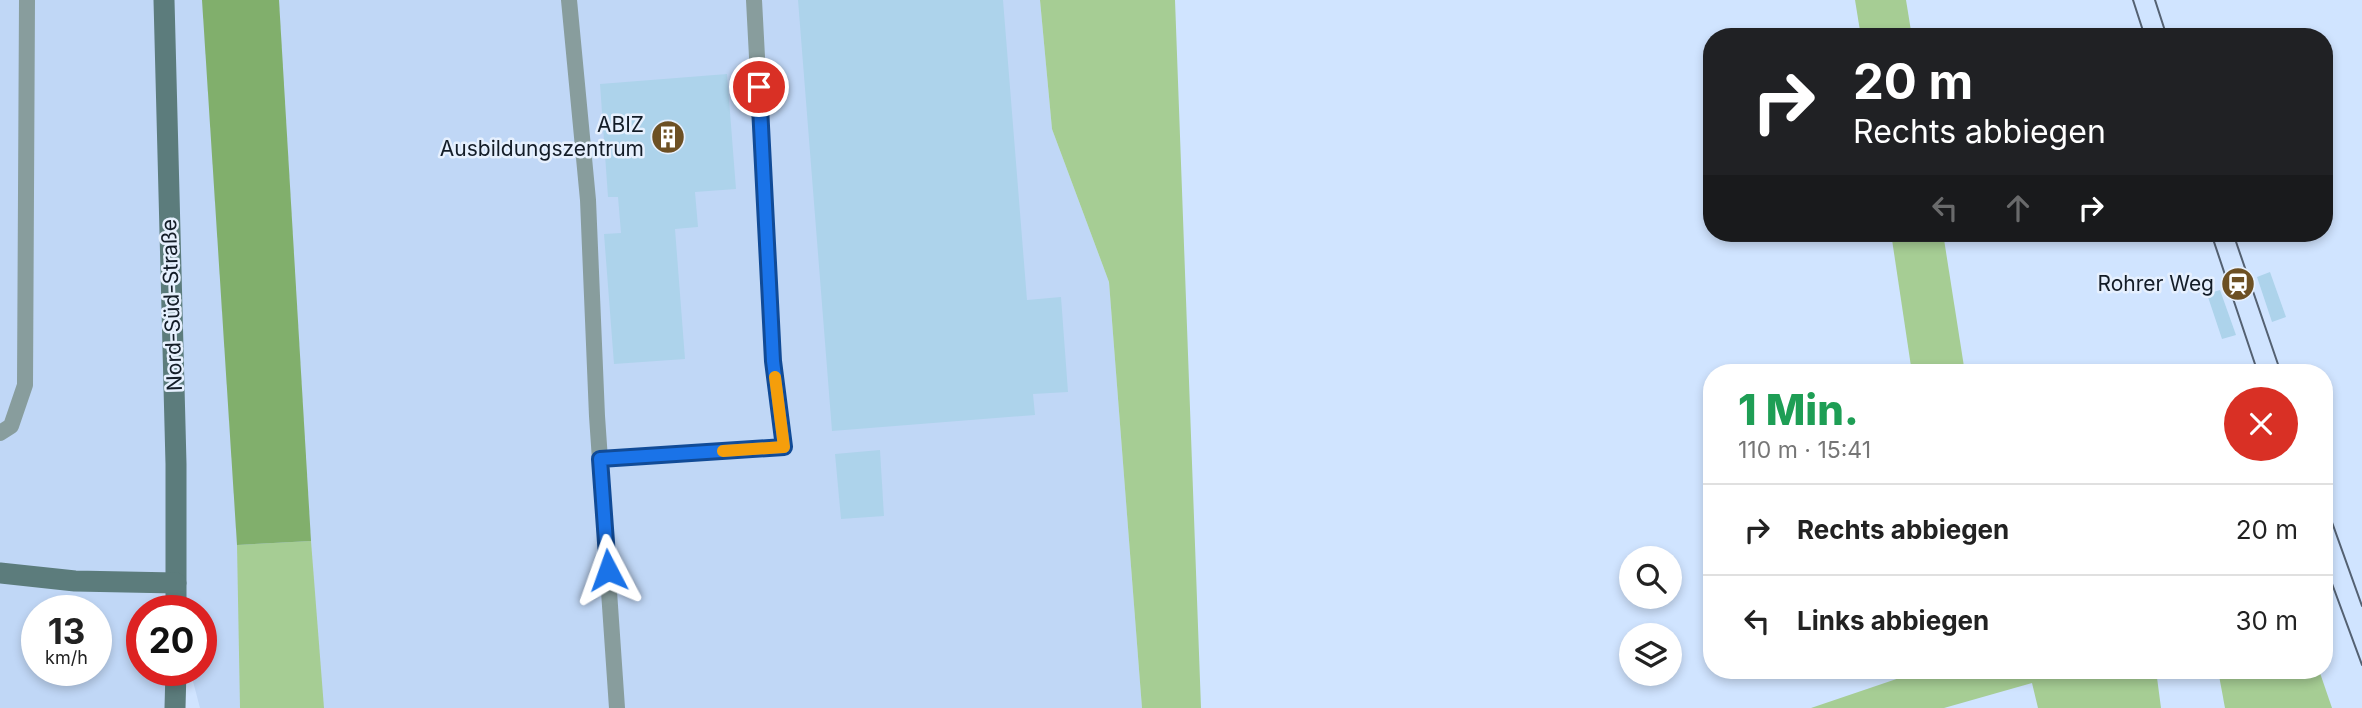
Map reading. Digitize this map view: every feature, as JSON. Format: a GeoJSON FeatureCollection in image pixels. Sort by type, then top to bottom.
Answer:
{"type":"FeatureCollection","features":[{"type":"Feature","properties":{"kind":"main road","name":"Nord-Süd-Straße"},"geometry":{"type":"LineString","coordinates":[[164,0],[176,464],[176,595]]}},
{"type":"Feature","properties":{"kind":"main road"},"geometry":{"type":"LineString","coordinates":[[0,573],[75,581],[176,583]]}},
{"type":"Feature","properties":{"kind":"main road"},"geometry":{"type":"LineString","coordinates":[[175,708],[176,686]]}},
{"type":"Feature","properties":{"kind":"lane"},"geometry":{"type":"LineString","coordinates":[[0,433],[11,426],[25,385],[27,0]]}},
{"type":"Feature","properties":{"kind":"lane"},"geometry":{"type":"LineString","coordinates":[[569,0],[587,200],[600,459],[617,708]]}},
{"type":"Feature","properties":{"kind":"lane"},"geometry":{"type":"LineString","coordinates":[[600,459],[784,447],[773,361],[754,0]]}},
{"type":"Feature","properties":{"kind":"shaded area"},"geometry":{"type":"Polygon","coordinates":[[[0,0],[1040,0],[1052,129],[1109,282],[1142,708],[200,708],[194,686],[217,686],[217,595],[126,595],[126,686],[168,686],[168,708],[0,708],[0,0]]]}},
{"type":"Feature","properties":{"kind":"green space"},"geometry":{"type":"Polygon","coordinates":[[[202,0],[279,0],[311,541],[237,545],[202,0]]]}},
{"type":"Feature","properties":{"kind":"green space"},"geometry":{"type":"Polygon","coordinates":[[[1040,0],[1175,0],[1201,708],[1142,708],[1109,282],[1052,129],[1040,0]]]}},
{"type":"Feature","properties":{"kind":"green space"},"geometry":{"type":"Polygon","coordinates":[[[1855,0],[1906,0],[1911,28],[1860,28],[1855,0]]]}},
{"type":"Feature","properties":{"kind":"green space"},"geometry":{"type":"Polygon","coordinates":[[[1892,242],[1944,242],[1964,364],[1911,364],[1892,242]]]}},
{"type":"Feature","properties":{"kind":"green space"},"geometry":{"type":"Polygon","coordinates":[[[311,541],[324,708],[240,708],[237,545],[311,541]]]}},
{"type":"Feature","properties":{"kind":"green space"},"geometry":{"type":"Polygon","coordinates":[[[1896,679],[2157,679],[2161,708],[2038,708],[2032,683],[1944,708],[1811,708],[1896,679]]]}},
{"type":"Feature","properties":{"kind":"green space"},"geometry":{"type":"Polygon","coordinates":[[[2220,679],[2322,679],[2332,708],[2225,708],[2220,679]]]}},
{"type":"Feature","properties":{"kind":"building"},"geometry":{"type":"Polygon","coordinates":[[[798,0],[1003,0],[1027,300],[1061,297],[1068,392],[1033,394],[1035,415],[832,431],[798,0]]]}},
{"type":"Feature","properties":{"kind":"building","name":"ABIZ Ausbildungszentrum"},"geometry":{"type":"Polygon","coordinates":[[[727,74],[736,189],[695,192],[698,227],[675,229],[685,359],[614,364],[604,234],[621,233],[618,197],[608,197],[600,84],[727,74]]]}},
{"type":"Feature","properties":{"kind":"building"},"geometry":{"type":"Polygon","coordinates":[[[2270,272],[2286,317],[2272,322],[2257,277],[2270,272]]]}},
{"type":"Feature","properties":{"kind":"building"},"geometry":{"type":"Polygon","coordinates":[[[2220,290],[2236,335],[2222,339],[2207,294],[2220,290]]]}},
{"type":"Feature","properties":{"kind":"building"},"geometry":{"type":"Polygon","coordinates":[[[880,450],[884,516],[841,519],[835,454],[880,450]]]}},
{"type":"Feature","properties":{"kind":"tram line"},"geometry":{"type":"LineString","coordinates":[[2133,0],[2142,28]]}},
{"type":"Feature","properties":{"kind":"tram line"},"geometry":{"type":"LineString","coordinates":[[2155,0],[2164,28]]}},
{"type":"Feature","properties":{"kind":"tram line"},"geometry":{"type":"LineString","coordinates":[[2214,242],[2255,364]]}},
{"type":"Feature","properties":{"kind":"tram line"},"geometry":{"type":"LineString","coordinates":[[2236,242],[2278,364]]}},
{"type":"Feature","properties":{"kind":"tram line"},"geometry":{"type":"LineString","coordinates":[[2333,525],[2362,606]]}},
{"type":"Feature","properties":{"kind":"tram line"},"geometry":{"type":"LineString","coordinates":[[2333,586],[2362,665]]}},
{"type":"Feature","properties":{"kind":"slow traffic"},"geometry":{"type":"LineString","coordinates":[[723,451],[784,447],[775,377]]}},
{"type":"Feature","properties":{"kind":"place","name":"ABIZ Ausbildungszentrum"},"geometry":{"type":"Point","coordinates":[668,137]}},
{"type":"Feature","properties":{"kind":"place","name":"Rohrer Weg"},"geometry":{"type":"Point","coordinates":[2238,284]}},
{"type":"Feature","properties":{"kind":"route"},"geometry":{"type":"LineString","coordinates":[[608,570],[600,459],[784,447],[773,361],[759,87]]}}]}
